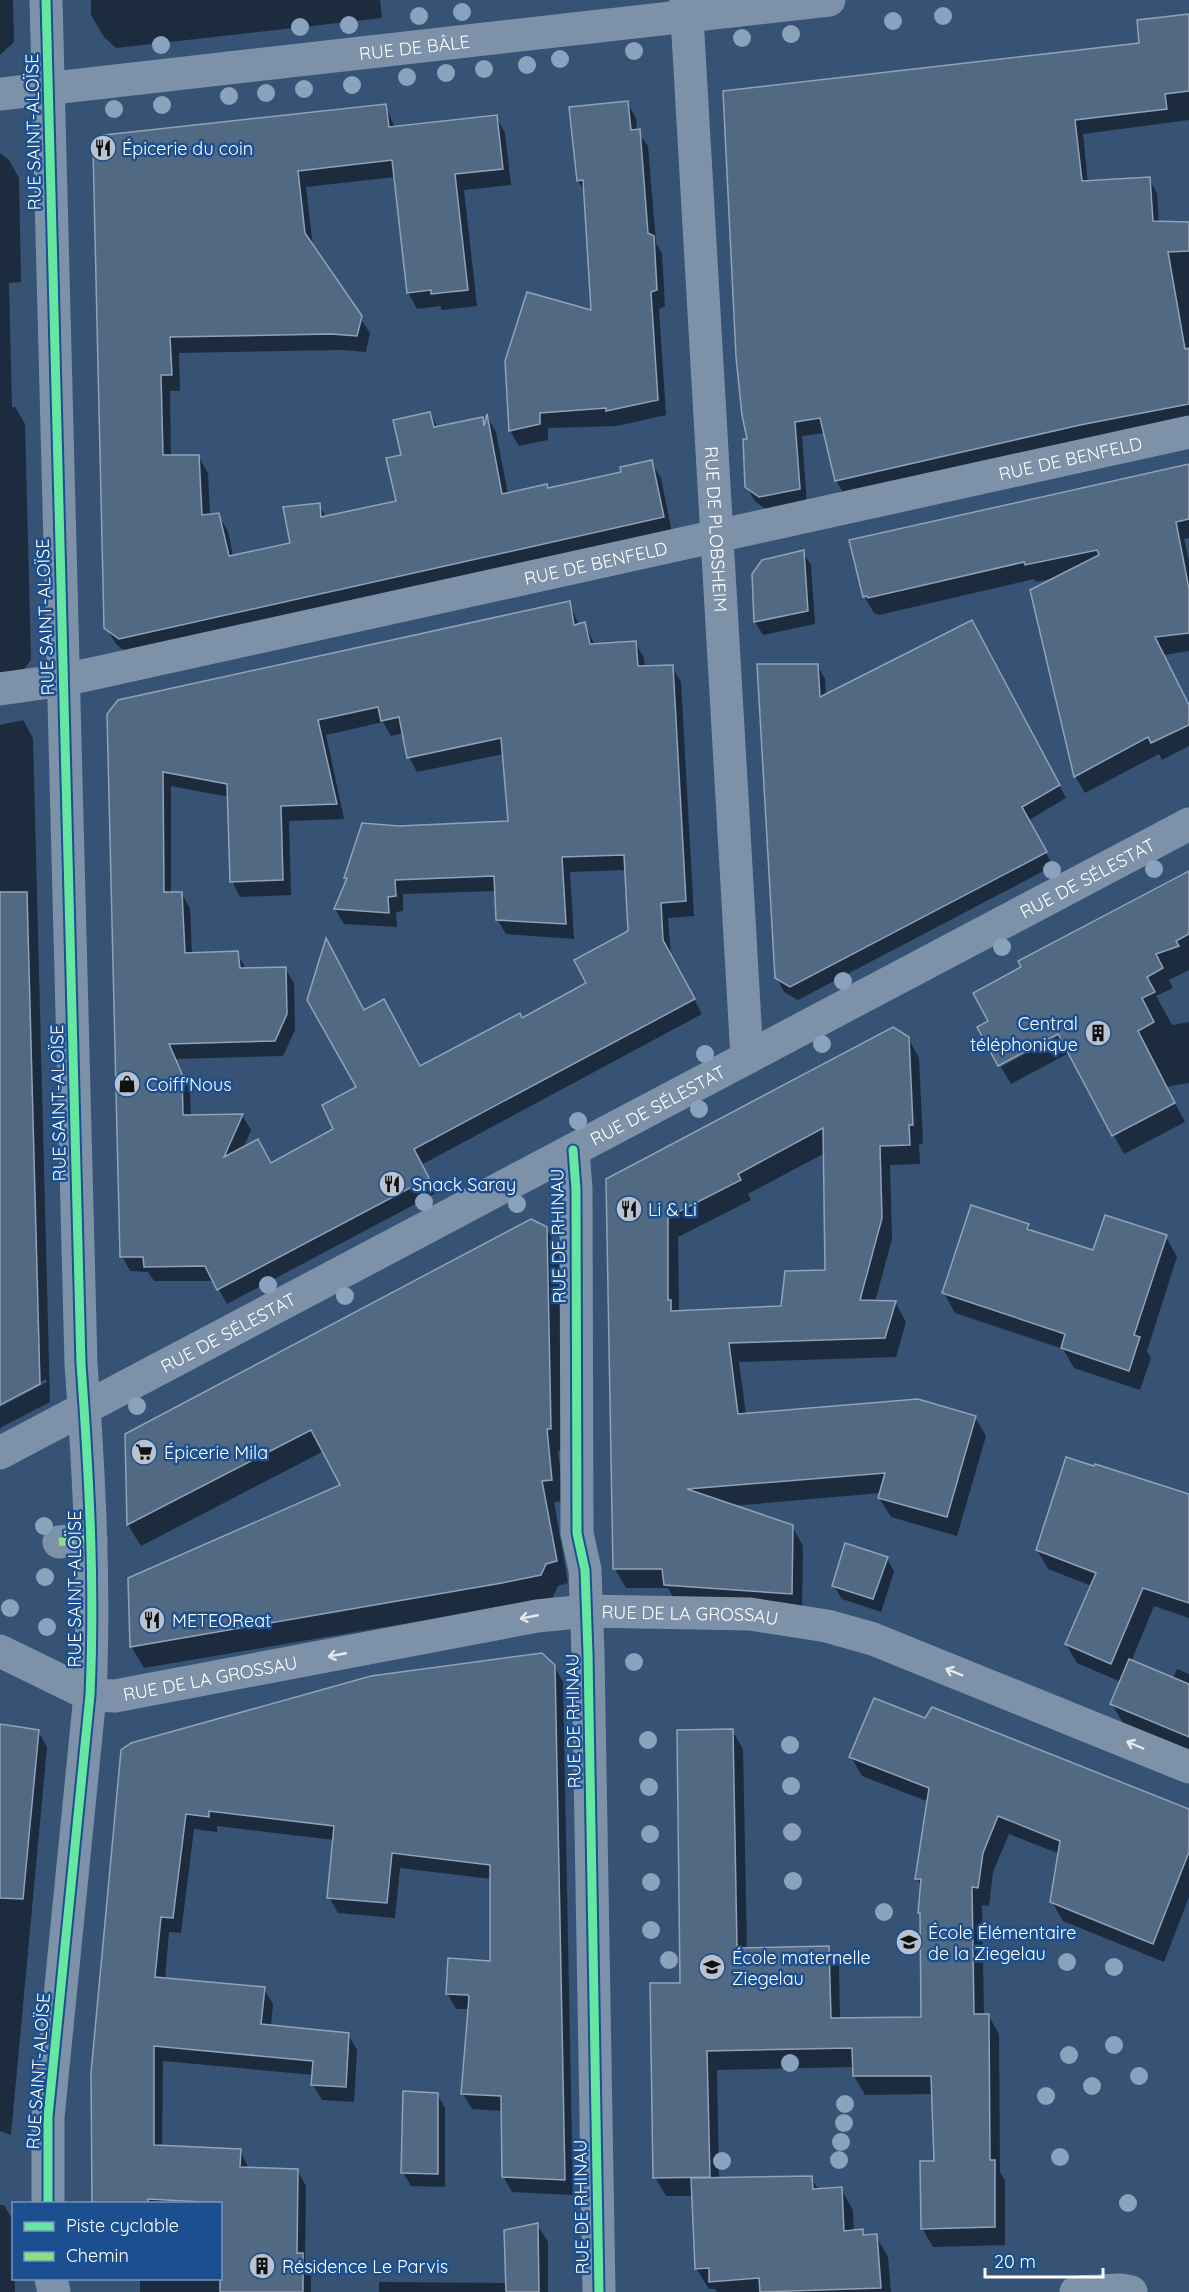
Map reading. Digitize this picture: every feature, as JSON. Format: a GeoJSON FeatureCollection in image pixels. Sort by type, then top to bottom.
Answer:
{"type":"FeatureCollection","features":[{"type":"Feature","properties":{"kind":"street","name":"RUE SAINT-ALOÏSE"},"geometry":{"type":"LineString","coordinates":[[46,0],[81,1364],[85,1409],[75,1540],[93,1626],[90,1695],[48,2117],[48,2202]]}},
{"type":"Feature","properties":{"kind":"street","name":"RUE DE BÂLE"},"geometry":{"type":"LineString","coordinates":[[0,94],[48,90],[687,8],[829,0]]}},
{"type":"Feature","properties":{"kind":"street","name":"RUE DE PLOBSHEIM"},"geometry":{"type":"LineString","coordinates":[[687,8],[747,1058]]}},
{"type":"Feature","properties":{"kind":"street","name":"RUE DE BENFELD"},"geometry":{"type":"LineString","coordinates":[[0,689],[64,680],[1189,432]]}},
{"type":"Feature","properties":{"kind":"street","name":"RUE DE SÉLESTAT"},"geometry":{"type":"LineString","coordinates":[[0,1453],[1189,824]]}},
{"type":"Feature","properties":{"kind":"street","name":"RUE DE RHINAU"},"geometry":{"type":"LineString","coordinates":[[573,1150],[576,1189],[578,1533],[585,1570],[587,1611],[599,2292]]}},
{"type":"Feature","properties":{"kind":"street","name":"RUE DE LA GROSSAU"},"geometry":{"type":"LineString","coordinates":[[0,1651],[90,1695],[129,1695],[537,1616],[587,1611],[750,1614],[827,1626],[873,1640],[1189,1767]]}},
{"type":"Feature","properties":{"kind":"street"},"geometry":{"type":"LineString","coordinates":[[1076,2292],[1121,2290],[1131,2292]]}},
{"type":"Feature","properties":{"kind":"building"},"geometry":{"type":"Polygon","coordinates":[[[1189,14],[1189,91],[1165,94],[1167,109],[1075,120],[1082,181],[1150,177],[1153,221],[1189,222],[1189,251],[1168,252],[1185,349],[1189,348],[1189,404],[1080,425],[835,481],[820,418],[795,422],[800,489],[759,497],[745,487],[743,439],[747,439],[736,357],[723,91],[1139,43],[1137,20],[1189,14]]]}},
{"type":"Feature","properties":{"kind":"building"},"geometry":{"type":"Polygon","coordinates":[[[628,101],[631,130],[640,129],[648,233],[654,236],[657,290],[651,292],[658,400],[606,411],[606,408],[540,413],[540,424],[509,431],[505,361],[527,292],[591,310],[583,180],[577,181],[569,107],[628,101]]]}},
{"type":"Feature","properties":{"kind":"building"},"geometry":{"type":"Polygon","coordinates":[[[386,104],[389,127],[497,115],[503,169],[455,174],[468,290],[431,294],[431,290],[407,293],[392,160],[298,171],[305,233],[362,316],[357,336],[331,334],[170,337],[172,375],[161,375],[163,455],[199,455],[202,515],[219,513],[229,556],[290,543],[283,507],[320,503],[321,517],[396,501],[386,458],[401,455],[393,420],[430,412],[434,427],[483,417],[484,426],[487,414],[502,494],[547,484],[548,488],[621,472],[620,467],[652,460],[664,517],[119,639],[104,628],[93,149],[104,135],[386,104]]]}},
{"type":"Feature","properties":{"kind":"building"},"geometry":{"type":"Polygon","coordinates":[[[1189,464],[1189,519],[1176,522],[1189,589],[1189,633],[1155,637],[1189,705],[1189,725],[1151,743],[1148,737],[1074,777],[1030,590],[1099,555],[1097,550],[1025,565],[1024,562],[868,598],[863,597],[849,540],[1189,464]]]}},
{"type":"Feature","properties":{"kind":"building"},"geometry":{"type":"Polygon","coordinates":[[[804,550],[808,611],[754,622],[752,574],[762,560],[804,550]]]}},
{"type":"Feature","properties":{"kind":"building"},"geometry":{"type":"Polygon","coordinates":[[[570,601],[574,625],[585,622],[590,644],[636,641],[638,666],[673,665],[686,901],[661,903],[663,940],[695,999],[414,1149],[429,1178],[217,1290],[205,1266],[144,1267],[143,1257],[120,1257],[107,714],[118,700],[570,601]],[[378,707],[318,720],[337,804],[281,806],[283,880],[230,882],[227,784],[163,772],[164,892],[182,892],[185,953],[238,951],[240,968],[286,967],[287,1014],[275,1041],[169,1044],[182,1074],[183,1115],[243,1114],[224,1157],[258,1139],[271,1163],[333,1129],[322,1105],[356,1087],[307,1000],[326,938],[364,1010],[384,999],[420,1066],[520,1013],[522,1018],[586,983],[574,960],[628,931],[624,855],[562,857],[566,924],[496,920],[494,876],[395,880],[396,896],[388,897],[389,913],[334,909],[347,878],[344,878],[362,823],[399,826],[508,821],[501,738],[407,758],[399,717],[381,721],[378,707]]]}},
{"type":"Feature","properties":{"kind":"building"},"geometry":{"type":"Polygon","coordinates":[[[972,620],[1060,785],[1022,807],[1047,852],[790,987],[775,978],[757,664],[818,664],[820,697],[972,620]]]}},
{"type":"Feature","properties":{"kind":"building"},"geometry":{"type":"Polygon","coordinates":[[[1189,871],[1189,934],[1176,941],[1179,946],[1156,954],[1163,968],[1147,977],[1155,992],[1142,998],[1154,1022],[1138,1031],[1175,1103],[1112,1136],[1058,1034],[998,1066],[977,1027],[988,1021],[973,993],[1021,967],[1018,961],[1189,871]]]}},
{"type":"Feature","properties":{"kind":"building"},"geometry":{"type":"Polygon","coordinates":[[[0,892],[27,892],[40,1384],[0,1405],[0,892]]]}},
{"type":"Feature","properties":{"kind":"building"},"geometry":{"type":"Polygon","coordinates":[[[893,1027],[909,1037],[913,1125],[909,1125],[910,1145],[880,1146],[882,1218],[860,1300],[896,1301],[885,1338],[729,1343],[738,1414],[918,1399],[976,1416],[947,1517],[878,1498],[885,1473],[687,1489],[793,1525],[792,1594],[664,1585],[662,1569],[613,1569],[606,1179],[893,1027]],[[823,1128],[738,1174],[741,1180],[668,1217],[668,1300],[671,1300],[671,1311],[781,1306],[785,1271],[825,1270],[823,1128]]]}},
{"type":"Feature","properties":{"kind":"building"},"geometry":{"type":"Polygon","coordinates":[[[971,1205],[1029,1224],[1027,1229],[1093,1250],[1105,1215],[1167,1235],[1134,1335],[1140,1337],[1129,1371],[1061,1348],[1065,1334],[942,1293],[971,1205]]]}},
{"type":"Feature","properties":{"kind":"building"},"geometry":{"type":"Polygon","coordinates":[[[531,1219],[547,1227],[551,1429],[547,1429],[552,1480],[542,1481],[557,1561],[546,1564],[541,1575],[502,1583],[130,1647],[128,1578],[340,1485],[311,1430],[127,1525],[125,1434],[531,1219]]]}},
{"type":"Feature","properties":{"kind":"building"},"geometry":{"type":"Polygon","coordinates":[[[1066,1457],[1189,1494],[1189,1603],[1143,1588],[1111,1664],[1065,1644],[1096,1573],[1036,1550],[1066,1457]]]}},
{"type":"Feature","properties":{"kind":"building"},"geometry":{"type":"Polygon","coordinates":[[[845,1543],[888,1557],[873,1599],[832,1586],[845,1543]]]}},
{"type":"Feature","properties":{"kind":"building"},"geometry":{"type":"Polygon","coordinates":[[[542,1653],[555,1665],[565,2180],[502,2177],[501,2096],[461,2094],[469,1997],[468,1995],[446,1994],[448,1958],[490,1961],[490,1865],[392,1853],[387,1903],[327,1898],[334,1826],[209,1811],[209,1817],[186,1814],[173,1918],[161,1917],[155,1977],[265,1987],[261,2024],[349,2033],[346,2087],[311,2085],[313,2061],[154,2046],[154,2145],[241,2149],[240,2167],[298,2169],[297,2253],[303,2253],[303,2292],[220,2292],[222,2202],[148,2199],[148,2202],[92,2202],[91,2073],[121,1750],[131,1743],[371,1676],[542,1653]]]}},
{"type":"Feature","properties":{"kind":"building"},"geometry":{"type":"Polygon","coordinates":[[[1129,1659],[1189,1684],[1189,1737],[1110,1704],[1129,1659]]]}},
{"type":"Feature","properties":{"kind":"building"},"geometry":{"type":"Polygon","coordinates":[[[874,1698],[925,1718],[932,1707],[1189,1809],[1189,1852],[1153,1944],[1050,1902],[1060,1841],[998,1816],[983,1853],[978,1888],[972,1887],[974,2014],[989,2014],[990,2160],[995,2160],[995,2227],[921,2229],[920,2161],[934,2161],[931,2076],[853,2076],[852,2048],[707,2051],[710,2177],[653,2178],[650,1983],[680,1983],[677,1730],[733,1729],[737,1948],[829,1946],[831,2018],[921,2017],[920,1913],[918,1913],[921,1879],[915,1879],[929,1788],[849,1757],[874,1698]]]}},
{"type":"Feature","properties":{"kind":"building"},"geometry":{"type":"Polygon","coordinates":[[[0,1724],[39,1730],[23,1899],[0,1898],[0,1724]]]}},
{"type":"Feature","properties":{"kind":"building"},"geometry":{"type":"Polygon","coordinates":[[[403,2091],[438,2093],[438,2174],[401,2173],[403,2091]]]}},
{"type":"Feature","properties":{"kind":"building"},"geometry":{"type":"Polygon","coordinates":[[[812,2176],[813,2189],[842,2187],[844,2231],[863,2229],[863,2235],[877,2234],[881,2288],[760,2292],[759,2278],[709,2282],[709,2268],[695,2269],[691,2178],[812,2176]]]}},
{"type":"Feature","properties":{"kind":"building"},"geometry":{"type":"Polygon","coordinates":[[[538,2223],[539,2292],[506,2292],[504,2230],[538,2223]]]}},
{"type":"Feature","properties":{"kind":"marked path"},"geometry":{"type":"LineString","coordinates":[[59,1542],[91,1539]]}},
{"type":"Feature","properties":{"kind":"cycle path"},"geometry":{"type":"LineString","coordinates":[[46,0],[81,1364],[89,1488],[92,1612],[90,1695],[48,2117],[48,2202]]}},
{"type":"Feature","properties":{"kind":"cycle path"},"geometry":{"type":"LineString","coordinates":[[573,1150],[576,1189],[577,1533],[585,1570],[588,1654],[599,2292]]}},
{"type":"Feature","properties":{"kind":"place","name":"Épicerie du coin"},"geometry":{"type":"Point","coordinates":[103,148]}},
{"type":"Feature","properties":{"kind":"place","name":"Central téléphonique"},"geometry":{"type":"Point","coordinates":[1098,1033]}},
{"type":"Feature","properties":{"kind":"place","name":"Coiff'Nous"},"geometry":{"type":"Point","coordinates":[127,1084]}},
{"type":"Feature","properties":{"kind":"place","name":"Snack Saray"},"geometry":{"type":"Point","coordinates":[392,1184]}},
{"type":"Feature","properties":{"kind":"place","name":"Li & Li"},"geometry":{"type":"Point","coordinates":[629,1209]}},
{"type":"Feature","properties":{"kind":"place","name":"Épicerie Mila"},"geometry":{"type":"Point","coordinates":[144,1452]}},
{"type":"Feature","properties":{"kind":"place","name":"METEOReat"},"geometry":{"type":"Point","coordinates":[152,1620]}},
{"type":"Feature","properties":{"kind":"place","name":"École Élémentaire de la Ziegelau"},"geometry":{"type":"Point","coordinates":[909,1942]}},
{"type":"Feature","properties":{"kind":"place","name":"École maternelle Ziegelau"},"geometry":{"type":"Point","coordinates":[712,1967]}},
{"type":"Feature","properties":{"kind":"place","name":"Résidence Le Parvis"},"geometry":{"type":"Point","coordinates":[262,2266]}}]}
